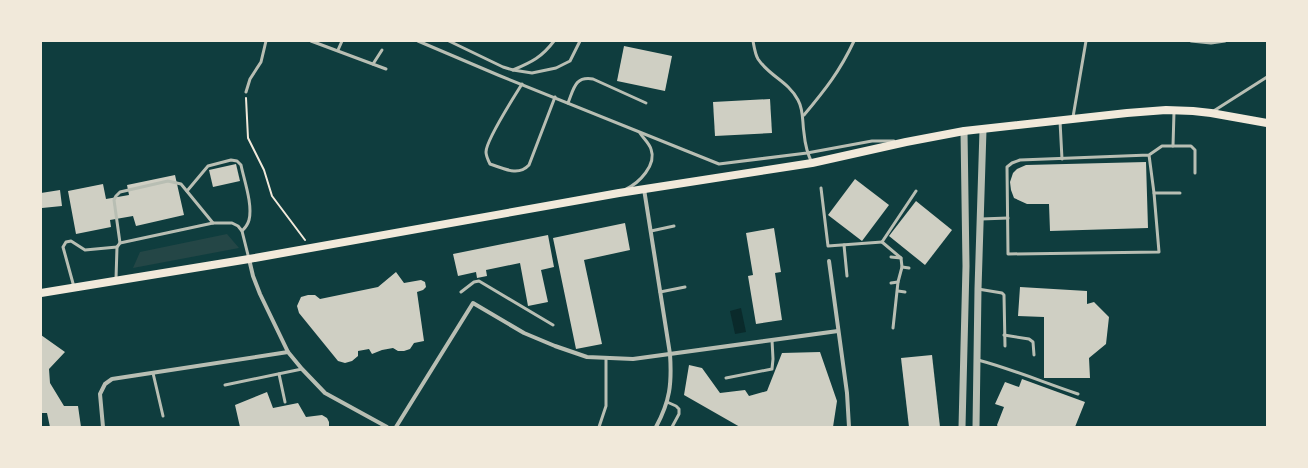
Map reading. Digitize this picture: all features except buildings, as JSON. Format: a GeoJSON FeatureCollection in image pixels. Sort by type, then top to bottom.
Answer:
{"type":"FeatureCollection","features":[{"type":"Feature","properties":{"kind":"main road"},"geometry":{"type":"LineString","coordinates":[[41,293],[249,259],[619,193],[812,163],[964,131],[1127,113],[1174,110],[1211,113],[1267,123]]}},
{"type":"Feature","properties":{"kind":"street"},"geometry":{"type":"LineString","coordinates":[[976,427],[976,360],[983,130]]}},
{"type":"Feature","properties":{"kind":"street"},"geometry":{"type":"LineString","coordinates":[[962,427],[966,266],[964,131]]}},
{"type":"Feature","properties":{"kind":"street"},"geometry":{"type":"LineString","coordinates":[[644,189],[670,354],[671,372],[670,392],[665,410],[656,427]]}},
{"type":"Feature","properties":{"kind":"street"},"geometry":{"type":"LineString","coordinates":[[249,259],[253,276],[260,294],[288,352],[325,393],[387,427]]}},
{"type":"Feature","properties":{"kind":"street"},"geometry":{"type":"LineString","coordinates":[[829,261],[847,393],[849,427]]}},
{"type":"Feature","properties":{"kind":"street"},"geometry":{"type":"LineString","coordinates":[[396,427],[473,303],[524,333],[587,357],[633,359],[838,331]]}},
{"type":"Feature","properties":{"kind":"street"},"geometry":{"type":"LineString","coordinates":[[103,427],[100,394],[105,384],[112,379],[288,352]]}},
{"type":"Feature","properties":{"kind":"lane"},"geometry":{"type":"LineString","coordinates":[[246,92],[250,79],[261,62],[266,41]]}},
{"type":"Feature","properties":{"kind":"lane"},"geometry":{"type":"LineString","coordinates":[[311,41],[386,69]]}},
{"type":"Feature","properties":{"kind":"lane"},"geometry":{"type":"LineString","coordinates":[[338,50],[342,41]]}},
{"type":"Feature","properties":{"kind":"lane"},"geometry":{"type":"LineString","coordinates":[[418,41],[719,164],[807,152],[872,141],[906,142]]}},
{"type":"Feature","properties":{"kind":"lane"},"geometry":{"type":"LineString","coordinates":[[449,41],[513,70],[532,73],[556,68],[570,61],[580,41]]}},
{"type":"Feature","properties":{"kind":"lane"},"geometry":{"type":"LineString","coordinates":[[513,70],[534,62],[546,52],[554,41]]}},
{"type":"Feature","properties":{"kind":"lane"},"geometry":{"type":"LineString","coordinates":[[753,41],[757,58],[767,70],[781,80],[793,92],[799,101],[804,115],[804,133],[807,152],[812,163]]}},
{"type":"Feature","properties":{"kind":"lane"},"geometry":{"type":"LineString","coordinates":[[804,115],[826,89],[839,70],[854,41]]}},
{"type":"Feature","properties":{"kind":"lane"},"geometry":{"type":"LineString","coordinates":[[1073,119],[1086,41]]}},
{"type":"Feature","properties":{"kind":"lane"},"geometry":{"type":"LineString","coordinates":[[1191,41],[1211,43],[1225,41]]}},
{"type":"Feature","properties":{"kind":"lane"},"geometry":{"type":"LineString","coordinates":[[373,64],[382,50]]}},
{"type":"Feature","properties":{"kind":"lane"},"geometry":{"type":"LineString","coordinates":[[1211,113],[1267,77]]}},
{"type":"Feature","properties":{"kind":"lane"},"geometry":{"type":"LineString","coordinates":[[568,103],[577,82],[585,78],[593,79],[646,103]]}},
{"type":"Feature","properties":{"kind":"lane"},"geometry":{"type":"LineString","coordinates":[[522,84],[489,140],[486,151],[490,164],[518,172],[525,170],[529,165],[555,97]]}},
{"type":"Feature","properties":{"kind":"lane"},"geometry":{"type":"LineString","coordinates":[[1173,146],[1174,110]]}},
{"type":"Feature","properties":{"kind":"lane"},"geometry":{"type":"LineString","coordinates":[[1060,120],[1062,159]]}},
{"type":"Feature","properties":{"kind":"lane"},"geometry":{"type":"LineString","coordinates":[[619,193],[633,186],[645,174],[652,160],[651,149],[640,133]]}},
{"type":"Feature","properties":{"kind":"lane"},"geometry":{"type":"LineString","coordinates":[[1149,155],[1159,252],[1008,254],[1007,167],[1012,163],[1020,160],[1149,155],[1162,146],[1191,146],[1195,150],[1195,173]]}},
{"type":"Feature","properties":{"kind":"lane"},"geometry":{"type":"LineString","coordinates":[[187,192],[208,166],[221,161],[237,161],[240,165],[250,212],[249,221],[242,231]]}},
{"type":"Feature","properties":{"kind":"lane"},"geometry":{"type":"LineString","coordinates":[[120,243],[114,200],[116,196],[120,192],[168,181],[181,184],[213,223]]}},
{"type":"Feature","properties":{"kind":"lane"},"geometry":{"type":"LineString","coordinates":[[820,188],[828,246],[882,242],[901,258],[902,267],[898,282],[892,328]]}},
{"type":"Feature","properties":{"kind":"lane"},"geometry":{"type":"LineString","coordinates":[[882,242],[916,191]]}},
{"type":"Feature","properties":{"kind":"lane"},"geometry":{"type":"LineString","coordinates":[[1154,193],[1180,193]]}},
{"type":"Feature","properties":{"kind":"lane"},"geometry":{"type":"LineString","coordinates":[[980,219],[1008,218]]}},
{"type":"Feature","properties":{"kind":"lane"},"geometry":{"type":"LineString","coordinates":[[116,280],[117,247],[120,243],[213,223],[232,223],[238,226],[242,231],[249,259]]}},
{"type":"Feature","properties":{"kind":"lane"},"geometry":{"type":"LineString","coordinates":[[651,231],[674,226]]}},
{"type":"Feature","properties":{"kind":"lane"},"geometry":{"type":"LineString","coordinates":[[74,287],[63,247],[66,242],[70,241],[85,250],[117,247]]}},
{"type":"Feature","properties":{"kind":"lane"},"geometry":{"type":"LineString","coordinates":[[844,245],[846,276]]}},
{"type":"Feature","properties":{"kind":"lane"},"geometry":{"type":"LineString","coordinates":[[891,257],[901,258]]}},
{"type":"Feature","properties":{"kind":"lane"},"geometry":{"type":"LineString","coordinates":[[902,267],[909,268]]}},
{"type":"Feature","properties":{"kind":"lane"},"geometry":{"type":"LineString","coordinates":[[461,292],[474,282],[478,281],[553,325]]}},
{"type":"Feature","properties":{"kind":"lane"},"geometry":{"type":"LineString","coordinates":[[891,283],[898,282]]}},
{"type":"Feature","properties":{"kind":"lane"},"geometry":{"type":"LineString","coordinates":[[660,292],[685,287]]}},
{"type":"Feature","properties":{"kind":"lane"},"geometry":{"type":"LineString","coordinates":[[978,289],[1002,293],[1004,295],[1005,346]]}},
{"type":"Feature","properties":{"kind":"lane"},"geometry":{"type":"LineString","coordinates":[[898,291],[905,292]]}},
{"type":"Feature","properties":{"kind":"lane"},"geometry":{"type":"LineString","coordinates":[[1004,334],[1029,339],[1033,342],[1034,355]]}},
{"type":"Feature","properties":{"kind":"lane"},"geometry":{"type":"LineString","coordinates":[[726,378],[772,369],[772,340]]}},
{"type":"Feature","properties":{"kind":"lane"},"geometry":{"type":"LineString","coordinates":[[599,427],[606,406],[606,358]]}},
{"type":"Feature","properties":{"kind":"lane"},"geometry":{"type":"LineString","coordinates":[[976,360],[1002,367],[1078,394]]}},
{"type":"Feature","properties":{"kind":"lane"},"geometry":{"type":"LineString","coordinates":[[225,385],[302,369]]}},
{"type":"Feature","properties":{"kind":"lane"},"geometry":{"type":"LineString","coordinates":[[153,373],[163,416]]}},
{"type":"Feature","properties":{"kind":"lane"},"geometry":{"type":"LineString","coordinates":[[279,374],[285,402]]}},
{"type":"Feature","properties":{"kind":"lane"},"geometry":{"type":"LineString","coordinates":[[667,402],[679,409],[679,414],[672,427]]}},
{"type":"Feature","properties":{"kind":"path"},"geometry":{"type":"LineString","coordinates":[[246,92],[248,138],[264,170],[272,196],[310,248]]}},
{"type":"Feature","properties":{"kind":"shaded area"},"geometry":{"type":"Polygon","coordinates":[[[227,234],[239,248],[133,268],[140,252],[227,234]]]}},
{"type":"Feature","properties":{"kind":"shaded area"},"geometry":{"type":"Polygon","coordinates":[[[741,308],[746,332],[735,334],[730,311],[741,308]]]}}]}
